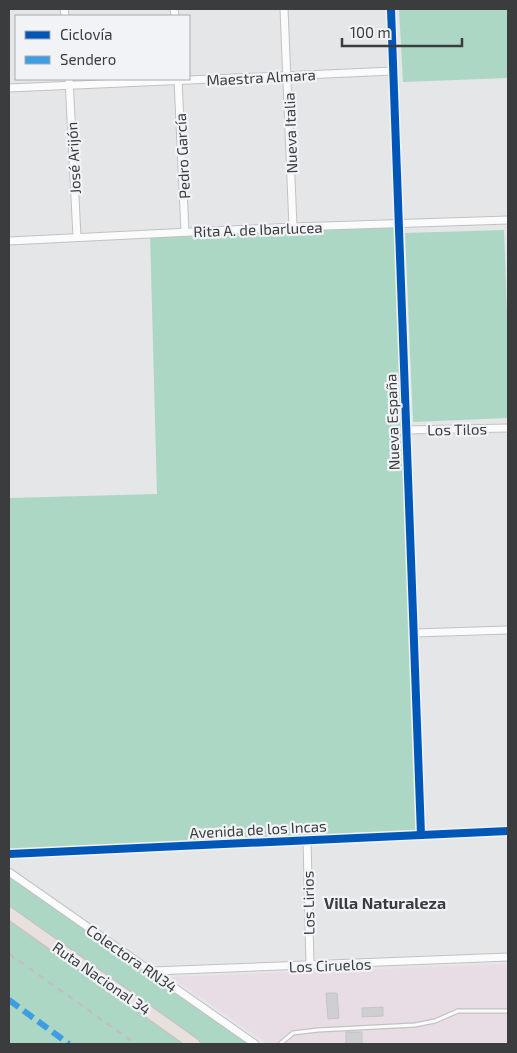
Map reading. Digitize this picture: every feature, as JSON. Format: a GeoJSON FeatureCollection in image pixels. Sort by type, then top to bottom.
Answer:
{"type":"FeatureCollection","features":[{"type":"Feature","properties":{"kind":"highway","name":"Ruta Nacional 34"},"geometry":{"type":"LineString","coordinates":[[9,913],[194,1044]]}},
{"type":"Feature","properties":{"kind":"street","name":"Nueva Italia"},"geometry":{"type":"LineString","coordinates":[[284,9],[293,227]]}},
{"type":"Feature","properties":{"kind":"street","name":"Nueva España"},"geometry":{"type":"LineString","coordinates":[[391,9],[421,835]]}},
{"type":"Feature","properties":{"kind":"street","name":"Maestra Almara"},"geometry":{"type":"LineString","coordinates":[[190,79],[393,71]]}},
{"type":"Feature","properties":{"kind":"street","name":"Maestra Almara"},"geometry":{"type":"LineString","coordinates":[[9,88],[69,82],[178,80]]}},
{"type":"Feature","properties":{"kind":"street","name":"Pedro García"},"geometry":{"type":"LineString","coordinates":[[178,80],[185,232]]}},
{"type":"Feature","properties":{"kind":"street","name":"José Arijón"},"geometry":{"type":"LineString","coordinates":[[69,82],[77,238]]}},
{"type":"Feature","properties":{"kind":"street","name":"Rita A. de Ibarlucea"},"geometry":{"type":"LineString","coordinates":[[9,241],[293,227],[508,220]]}},
{"type":"Feature","properties":{"kind":"street","name":"Los Tilos"},"geometry":{"type":"LineString","coordinates":[[406,430],[508,428]]}},
{"type":"Feature","properties":{"kind":"street"},"geometry":{"type":"LineString","coordinates":[[414,633],[508,630]]}},
{"type":"Feature","properties":{"kind":"street","name":"Avenida de los Incas"},"geometry":{"type":"LineString","coordinates":[[9,854],[508,831]]}},
{"type":"Feature","properties":{"kind":"street","name":"Los Lirios"},"geometry":{"type":"LineString","coordinates":[[307,840],[310,966]]}},
{"type":"Feature","properties":{"kind":"street","name":"Colectora RN34"},"geometry":{"type":"LineString","coordinates":[[9,872],[255,1044]]}},
{"type":"Feature","properties":{"kind":"street","name":"Los Ciruelos"},"geometry":{"type":"LineString","coordinates":[[152,971],[508,957]]}},
{"type":"Feature","properties":{"kind":"lane"},"geometry":{"type":"LineString","coordinates":[[280,1044],[293,1033],[414,1025],[435,1022],[458,1011],[508,1010]]}},
{"type":"Feature","properties":{"kind":"shaded area"},"geometry":{"type":"Polygon","coordinates":[[[508,964],[508,1044],[268,1044],[171,977],[508,964]]]}},
{"type":"Feature","properties":{"kind":"green space"},"geometry":{"type":"Polygon","coordinates":[[[399,9],[508,9],[508,78],[403,82],[399,9]]]}},
{"type":"Feature","properties":{"kind":"green space"},"geometry":{"type":"Polygon","coordinates":[[[398,224],[421,835],[9,854],[9,498],[157,494],[150,234],[398,224]]]}},
{"type":"Feature","properties":{"kind":"green space"},"geometry":{"type":"Polygon","coordinates":[[[504,230],[508,339],[508,418],[413,422],[405,233],[504,230]]]}},
{"type":"Feature","properties":{"kind":"green space"},"geometry":{"type":"Polygon","coordinates":[[[9,872],[255,1044],[9,1044],[9,872]]]}},
{"type":"Feature","properties":{"kind":"building"},"geometry":{"type":"Polygon","coordinates":[[[326,993],[337,993],[339,1018],[328,1019],[326,993]]]}},
{"type":"Feature","properties":{"kind":"building"},"geometry":{"type":"Polygon","coordinates":[[[383,1007],[383,1016],[362,1017],[362,1008],[383,1007]]]}},
{"type":"Feature","properties":{"kind":"building"},"geometry":{"type":"Polygon","coordinates":[[[346,1032],[362,1032],[362,1044],[346,1044],[346,1032]]]}},
{"type":"Feature","properties":{"kind":"railway"},"geometry":{"type":"LineString","coordinates":[[9,954],[136,1044]]}},
{"type":"Feature","properties":{"kind":"marked path"},"geometry":{"type":"LineString","coordinates":[[9,1000],[69,1044]]}},
{"type":"Feature","properties":{"kind":"cycle path"},"geometry":{"type":"LineString","coordinates":[[391,9],[421,835]]}},
{"type":"Feature","properties":{"kind":"cycle path"},"geometry":{"type":"LineString","coordinates":[[9,854],[508,831]]}},
{"type":"Feature","properties":{"kind":"district","name":"Villa Naturaleza"},"geometry":{"type":"Point","coordinates":[385,902]}}]}
